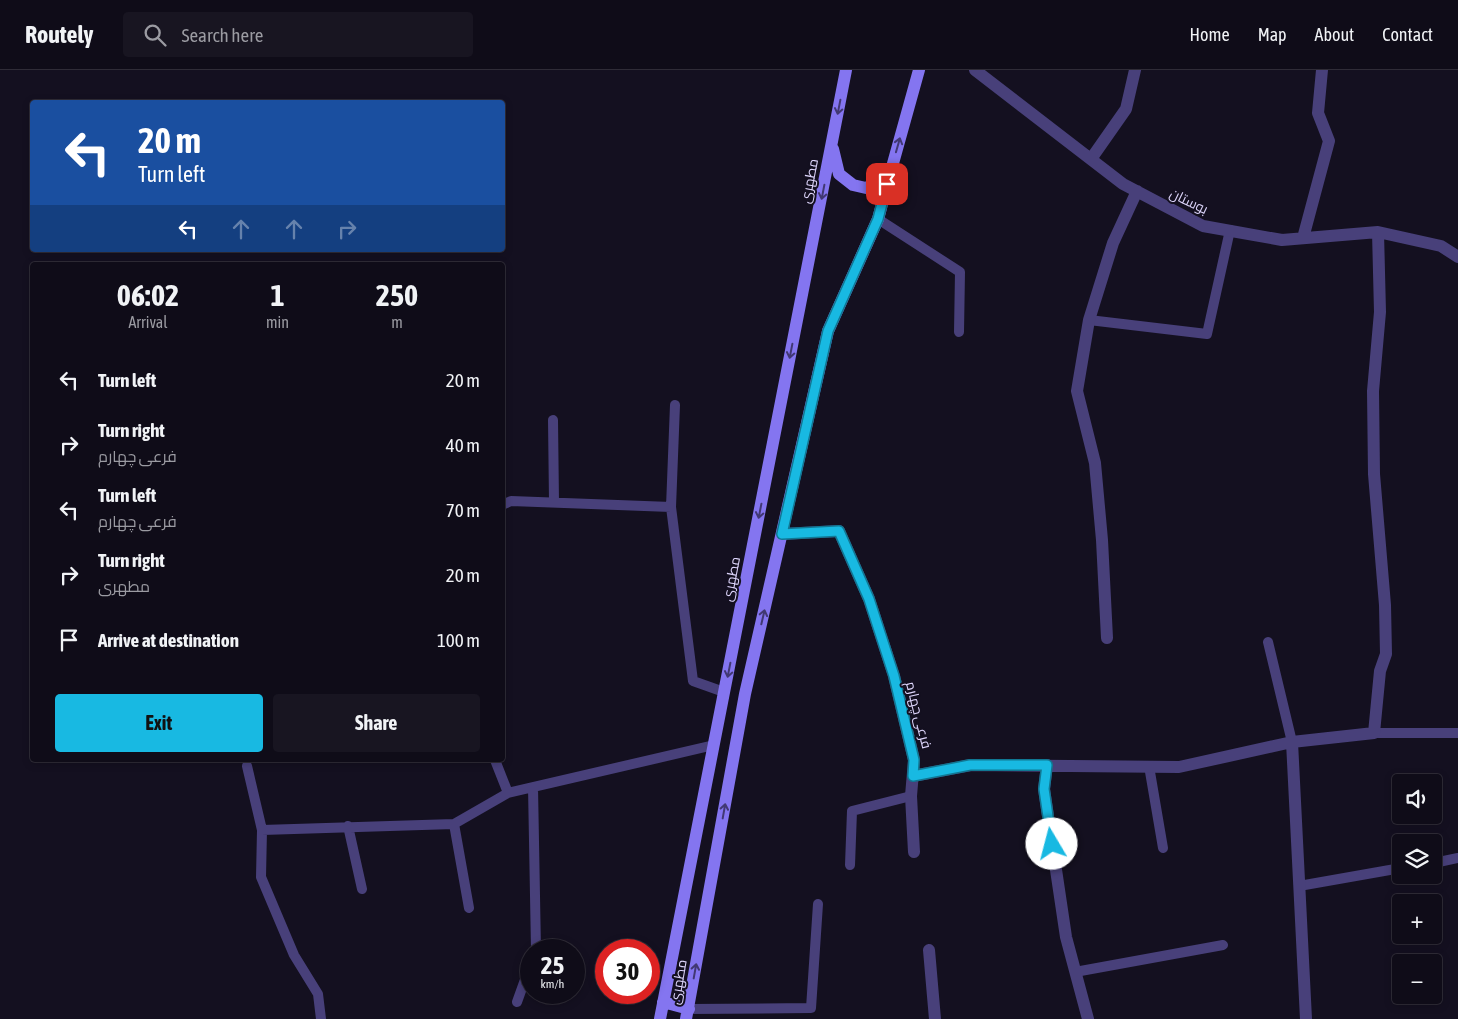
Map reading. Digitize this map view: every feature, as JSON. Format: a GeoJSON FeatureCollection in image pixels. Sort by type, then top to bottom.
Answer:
{"type":"FeatureCollection","features":[{"type":"Feature","properties":{"kind":"main road","name":"مطهری"},"geometry":{"type":"LineString","coordinates":[[660,1019],[846,70]]}},
{"type":"Feature","properties":{"kind":"main road","name":"مطهری"},"geometry":{"type":"LineString","coordinates":[[687,1014],[745,694],[828,331],[878,219],[919,70]]}},
{"type":"Feature","properties":{"kind":"main road"},"geometry":{"type":"LineString","coordinates":[[832,144],[839,174],[853,185],[866,188],[880,181],[892,167]]}},
{"type":"Feature","properties":{"kind":"main road"},"geometry":{"type":"LineString","coordinates":[[664,1002],[687,1014]]}},
{"type":"Feature","properties":{"kind":"street","name":"بوستان"},"geometry":{"type":"LineString","coordinates":[[975,70],[1123,184],[1203,226],[1282,240],[1378,232],[1441,246],[1457,252]]}},
{"type":"Feature","properties":{"kind":"street"},"geometry":{"type":"LineString","coordinates":[[1091,159],[1126,109],[1134,70]]}},
{"type":"Feature","properties":{"kind":"street"},"geometry":{"type":"LineString","coordinates":[[1302,238],[1329,141],[1318,112],[1322,70]]}},
{"type":"Feature","properties":{"kind":"street"},"geometry":{"type":"LineString","coordinates":[[1107,638],[1102,540],[1095,463],[1077,391],[1089,320],[1113,243],[1136,191]]}},
{"type":"Feature","properties":{"kind":"street"},"geometry":{"type":"LineString","coordinates":[[913,776],[970,765],[1179,767],[1292,742],[1374,733],[1380,670],[1386,654],[1374,474],[1373,391],[1380,312],[1378,232]]}},
{"type":"Feature","properties":{"kind":"street","name":"فرعی چهارم"},"geometry":{"type":"LineString","coordinates":[[782,534],[839,531],[869,599],[894,676],[914,760],[911,796],[914,852]]}},
{"type":"Feature","properties":{"kind":"street"},"geometry":{"type":"LineString","coordinates":[[1292,742],[1306,1019]]}},
{"type":"Feature","properties":{"kind":"street"},"geometry":{"type":"LineString","coordinates":[[1047,765],[1044,789],[1066,937],[1088,1019]]}},
{"type":"Feature","properties":{"kind":"street"},"geometry":{"type":"LineString","coordinates":[[929,950],[936,1019]]}},
{"type":"Feature","properties":{"kind":"lane"},"geometry":{"type":"LineString","coordinates":[[878,219],[960,272],[959,332]]}},
{"type":"Feature","properties":{"kind":"lane"},"geometry":{"type":"LineString","coordinates":[[1089,320],[1207,334],[1230,230]]}},
{"type":"Feature","properties":{"kind":"lane"},"geometry":{"type":"LineString","coordinates":[[675,405],[671,507],[693,681],[724,692]]}},
{"type":"Feature","properties":{"kind":"lane"},"geometry":{"type":"LineString","coordinates":[[553,420],[554,502]]}},
{"type":"Feature","properties":{"kind":"lane"},"geometry":{"type":"LineString","coordinates":[[505,504],[511,501],[671,507]]}},
{"type":"Feature","properties":{"kind":"lane"},"geometry":{"type":"LineString","coordinates":[[1268,642],[1292,742]]}},
{"type":"Feature","properties":{"kind":"lane"},"geometry":{"type":"LineString","coordinates":[[1374,733],[1458,733]]}},
{"type":"Feature","properties":{"kind":"lane"},"geometry":{"type":"LineString","coordinates":[[262,830],[454,824],[508,792],[714,745]]}},
{"type":"Feature","properties":{"kind":"lane"},"geometry":{"type":"LineString","coordinates":[[496,762],[508,792]]}},
{"type":"Feature","properties":{"kind":"lane"},"geometry":{"type":"LineString","coordinates":[[247,766],[262,830],[260,877],[294,955],[318,994],[322,1019]]}},
{"type":"Feature","properties":{"kind":"lane"},"geometry":{"type":"LineString","coordinates":[[1149,766],[1163,848]]}},
{"type":"Feature","properties":{"kind":"lane"},"geometry":{"type":"LineString","coordinates":[[533,787],[536,939]]}},
{"type":"Feature","properties":{"kind":"lane"},"geometry":{"type":"LineString","coordinates":[[850,865],[852,811],[911,796]]}},
{"type":"Feature","properties":{"kind":"lane"},"geometry":{"type":"LineString","coordinates":[[454,824],[469,908]]}},
{"type":"Feature","properties":{"kind":"lane"},"geometry":{"type":"LineString","coordinates":[[348,826],[362,889]]}},
{"type":"Feature","properties":{"kind":"lane"},"geometry":{"type":"LineString","coordinates":[[1442,861],[1458,858]]}},
{"type":"Feature","properties":{"kind":"lane"},"geometry":{"type":"LineString","coordinates":[[1299,886],[1392,870]]}},
{"type":"Feature","properties":{"kind":"lane"},"geometry":{"type":"LineString","coordinates":[[687,1014],[811,1008],[818,904]]}},
{"type":"Feature","properties":{"kind":"lane"},"geometry":{"type":"LineString","coordinates":[[1075,972],[1222,946]]}},
{"type":"Feature","properties":{"kind":"lane"},"geometry":{"type":"LineString","coordinates":[[517,1002],[520,994]]}},
{"type":"Feature","properties":{"kind":"route"},"geometry":{"type":"LineString","coordinates":[[887,184],[878,219],[828,331],[782,534],[839,531],[869,599],[894,676],[914,760],[913,776],[970,765],[1047,765],[1044,789],[1052,844]]}}]}
